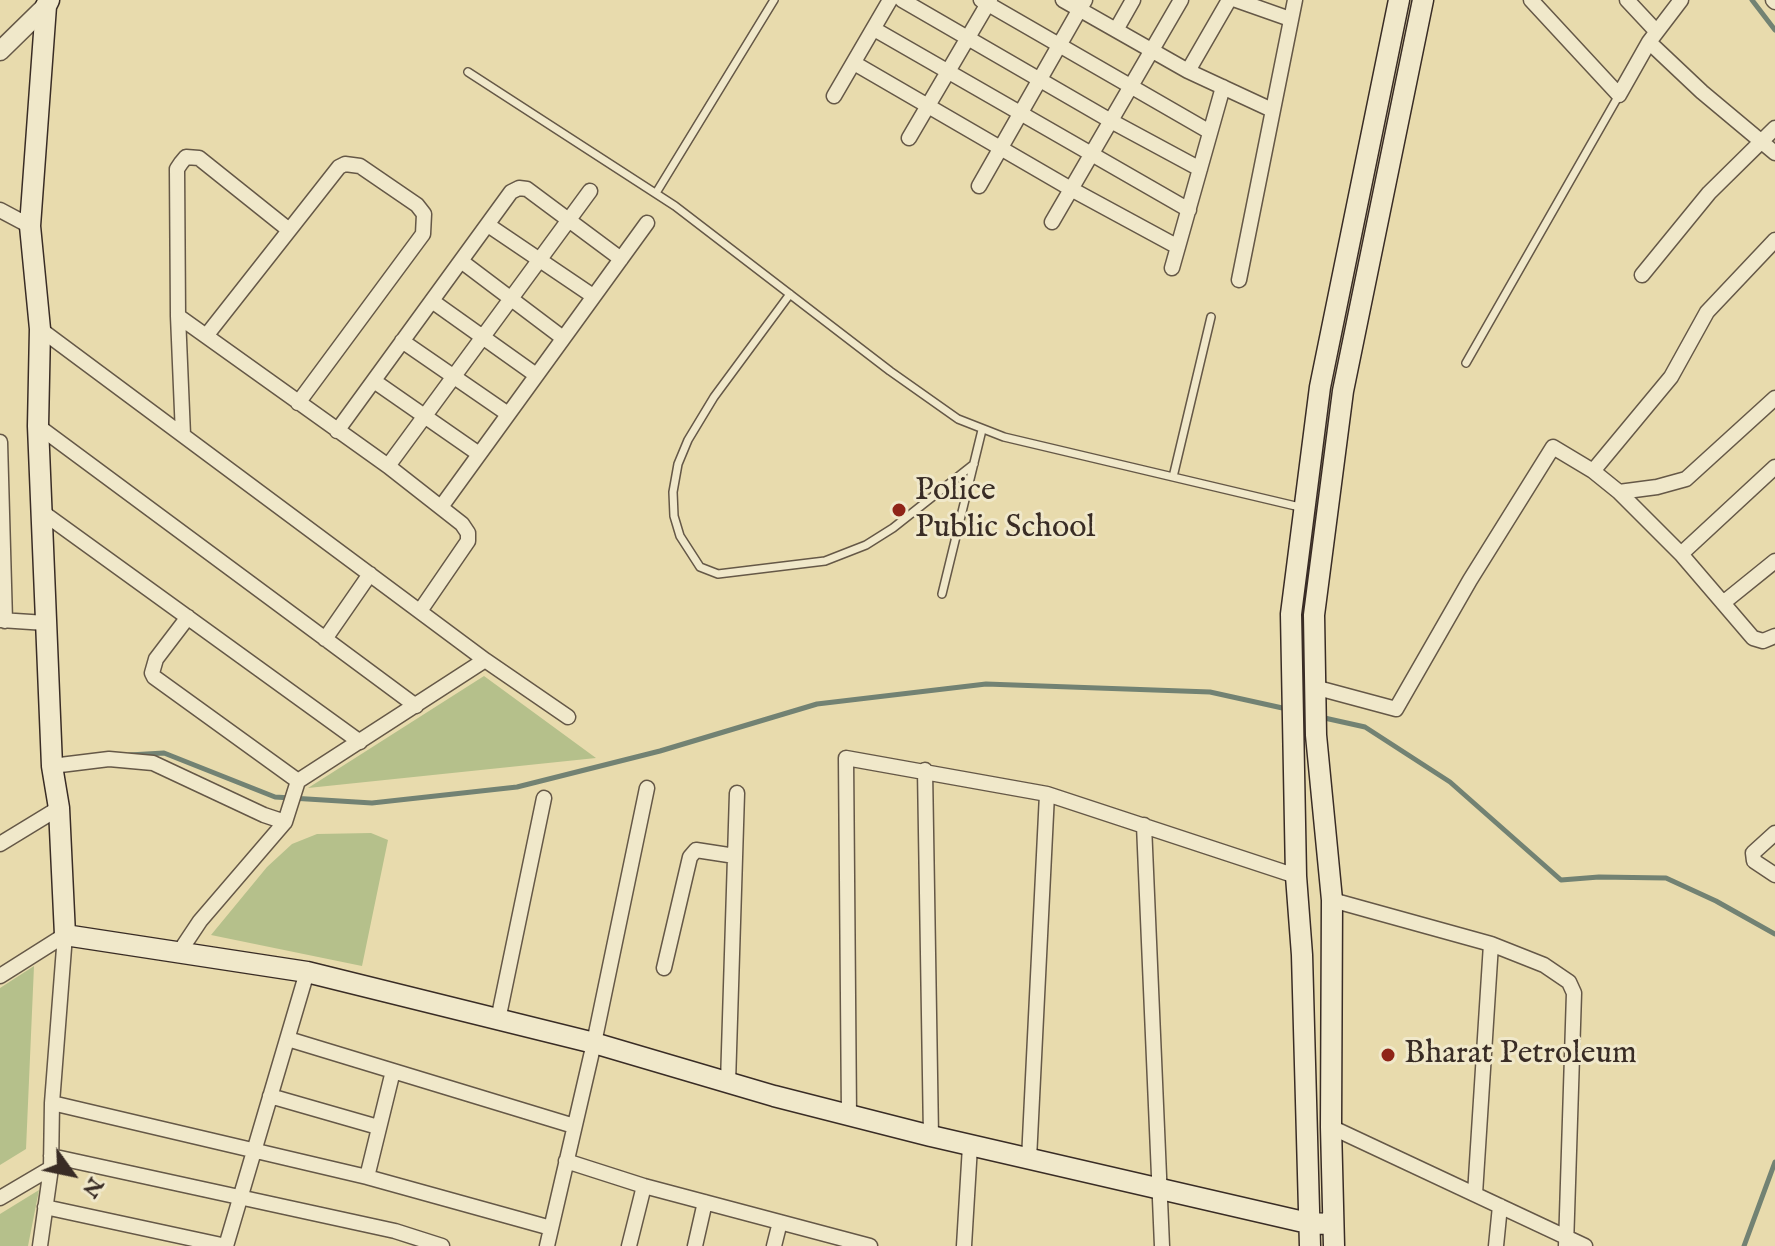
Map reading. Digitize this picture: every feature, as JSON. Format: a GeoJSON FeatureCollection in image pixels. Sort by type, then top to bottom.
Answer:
{"type":"FeatureCollection","features":[{"type":"Feature","properties":{"kind":"main road"},"geometry":{"type":"LineString","coordinates":[[1310,1246],[1302,955],[1296,876],[1291,614],[1320,387],[1399,0]]}},
{"type":"Feature","properties":{"kind":"main road"},"geometry":{"type":"LineString","coordinates":[[1334,1246],[1332,900],[1316,735],[1314,615],[1343,391],[1423,0]]}},
{"type":"Feature","properties":{"kind":"main road"},"geometry":{"type":"LineString","coordinates":[[48,3],[30,226],[40,329],[38,426],[46,623],[52,766],[59,808],[65,935],[307,972],[594,1043],[728,1083],[970,1146],[1308,1223],[1332,1224]]}},
{"type":"Feature","properties":{"kind":"street"},"geometry":{"type":"LineString","coordinates":[[834,96],[890,0]]}},
{"type":"Feature","properties":{"kind":"street"},"geometry":{"type":"LineString","coordinates":[[902,0],[1200,169]]}},
{"type":"Feature","properties":{"kind":"street"},"geometry":{"type":"LineString","coordinates":[[1063,0],[1083,5],[1116,30],[1152,51],[1272,110]]}},
{"type":"Feature","properties":{"kind":"street"},"geometry":{"type":"LineString","coordinates":[[1116,30],[1133,0]]}},
{"type":"Feature","properties":{"kind":"street"},"geometry":{"type":"LineString","coordinates":[[1052,222],[1181,0]]}},
{"type":"Feature","properties":{"kind":"street"},"geometry":{"type":"LineString","coordinates":[[1188,71],[1229,0]]}},
{"type":"Feature","properties":{"kind":"street"},"geometry":{"type":"LineString","coordinates":[[1236,0],[1290,19]]}},
{"type":"Feature","properties":{"kind":"street"},"geometry":{"type":"LineString","coordinates":[[1239,280],[1295,0]]}},
{"type":"Feature","properties":{"kind":"street"},"geometry":{"type":"LineString","coordinates":[[1531,0],[1619,95],[1652,37],[1681,0]]}},
{"type":"Feature","properties":{"kind":"street"},"geometry":{"type":"LineString","coordinates":[[1627,0],[1652,37],[1702,92],[1775,153]]}},
{"type":"Feature","properties":{"kind":"street"},"geometry":{"type":"LineString","coordinates":[[909,138],[968,38],[986,1],[1210,132]]}},
{"type":"Feature","properties":{"kind":"street"},"geometry":{"type":"LineString","coordinates":[[0,51],[48,3]]}},
{"type":"Feature","properties":{"kind":"street"},"geometry":{"type":"LineString","coordinates":[[979,186],[1083,5]]}},
{"type":"Feature","properties":{"kind":"street"},"geometry":{"type":"LineString","coordinates":[[874,29],[1189,210]]}},
{"type":"Feature","properties":{"kind":"street"},"geometry":{"type":"LineString","coordinates":[[854,63],[1071,189],[1178,247]]}},
{"type":"Feature","properties":{"kind":"street"},"geometry":{"type":"LineString","coordinates":[[1172,268],[1223,87]]}},
{"type":"Feature","properties":{"kind":"street"},"geometry":{"type":"LineString","coordinates":[[1642,275],[1709,193],[1775,128]]}},
{"type":"Feature","properties":{"kind":"street"},"geometry":{"type":"LineString","coordinates":[[183,435],[177,169],[186,157],[199,158],[289,230]]}},
{"type":"Feature","properties":{"kind":"street"},"geometry":{"type":"LineString","coordinates":[[206,336],[339,167],[345,164],[360,166],[417,205],[424,214],[423,234],[298,403]]}},
{"type":"Feature","properties":{"kind":"street"},"geometry":{"type":"LineString","coordinates":[[337,431],[511,192],[519,188],[527,189],[621,259]]}},
{"type":"Feature","properties":{"kind":"street"},"geometry":{"type":"LineString","coordinates":[[388,466],[590,191]]}},
{"type":"Feature","properties":{"kind":"street"},"geometry":{"type":"LineString","coordinates":[[0,210],[30,226]]}},
{"type":"Feature","properties":{"kind":"street"},"geometry":{"type":"LineString","coordinates":[[441,507],[647,223]]}},
{"type":"Feature","properties":{"kind":"street"},"geometry":{"type":"LineString","coordinates":[[488,225],[593,296]]}},
{"type":"Feature","properties":{"kind":"street"},"geometry":{"type":"LineString","coordinates":[[1593,471],[1671,377],[1707,312],[1775,240]]}},
{"type":"Feature","properties":{"kind":"street"},"geometry":{"type":"LineString","coordinates":[[461,261],[563,338]]}},
{"type":"Feature","properties":{"kind":"street"},"geometry":{"type":"LineString","coordinates":[[432,301],[536,375]]}},
{"type":"Feature","properties":{"kind":"street"},"geometry":{"type":"LineString","coordinates":[[178,316],[388,466],[462,524],[468,533],[468,541],[420,611]]}},
{"type":"Feature","properties":{"kind":"street"},"geometry":{"type":"LineString","coordinates":[[40,329],[485,660],[568,717]]}},
{"type":"Feature","properties":{"kind":"street"},"geometry":{"type":"LineString","coordinates":[[402,341],[508,414]]}},
{"type":"Feature","properties":{"kind":"street"},"geometry":{"type":"LineString","coordinates":[[374,381],[479,454]]}},
{"type":"Feature","properties":{"kind":"street"},"geometry":{"type":"LineString","coordinates":[[1619,492],[1686,479],[1775,398]]}},
{"type":"Feature","properties":{"kind":"street"},"geometry":{"type":"LineString","coordinates":[[38,426],[416,706]]}},
{"type":"Feature","properties":{"kind":"street"},"geometry":{"type":"LineString","coordinates":[[0,442],[3,620],[46,623]]}},
{"type":"Feature","properties":{"kind":"street"},"geometry":{"type":"LineString","coordinates":[[1314,687],[1396,709],[1470,580],[1553,447],[1593,471],[1619,492],[1681,554],[1758,641],[1768,641],[1775,636]]}},
{"type":"Feature","properties":{"kind":"street"},"geometry":{"type":"LineString","coordinates":[[1681,554],[1775,467]]}},
{"type":"Feature","properties":{"kind":"street"},"geometry":{"type":"LineString","coordinates":[[42,512],[360,742]]}},
{"type":"Feature","properties":{"kind":"street"},"geometry":{"type":"LineString","coordinates":[[1723,603],[1775,561]]}},
{"type":"Feature","properties":{"kind":"street"},"geometry":{"type":"LineString","coordinates":[[325,639],[370,574]]}},
{"type":"Feature","properties":{"kind":"street"},"geometry":{"type":"LineString","coordinates":[[188,617],[156,659],[152,673],[154,677],[295,792]]}},
{"type":"Feature","properties":{"kind":"street"},"geometry":{"type":"LineString","coordinates":[[180,951],[200,921],[285,822],[295,792],[360,742],[485,660]]}},
{"type":"Feature","properties":{"kind":"street"},"geometry":{"type":"LineString","coordinates":[[849,1115],[846,758],[1047,794],[1296,876]]}},
{"type":"Feature","properties":{"kind":"street"},"geometry":{"type":"LineString","coordinates":[[52,766],[109,759],[153,763],[285,822]]}},
{"type":"Feature","properties":{"kind":"street"},"geometry":{"type":"LineString","coordinates":[[925,770],[931,1136]]}},
{"type":"Feature","properties":{"kind":"street"},"geometry":{"type":"LineString","coordinates":[[547,1246],[594,1043],[647,788]]}},
{"type":"Feature","properties":{"kind":"street"},"geometry":{"type":"LineString","coordinates":[[728,1083],[737,793]]}},
{"type":"Feature","properties":{"kind":"street"},"geometry":{"type":"LineString","coordinates":[[1029,1159],[1047,794]]}},
{"type":"Feature","properties":{"kind":"street"},"geometry":{"type":"LineString","coordinates":[[498,1020],[544,798]]}},
{"type":"Feature","properties":{"kind":"street"},"geometry":{"type":"LineString","coordinates":[[0,844],[59,808]]}},
{"type":"Feature","properties":{"kind":"street"},"geometry":{"type":"LineString","coordinates":[[1144,825],[1162,1246]]}},
{"type":"Feature","properties":{"kind":"street"},"geometry":{"type":"LineString","coordinates":[[1775,833],[1753,853],[1754,861],[1775,875]]}},
{"type":"Feature","properties":{"kind":"street"},"geometry":{"type":"LineString","coordinates":[[664,968],[690,857],[696,850],[735,856]]}},
{"type":"Feature","properties":{"kind":"street"},"geometry":{"type":"LineString","coordinates":[[1332,900],[1491,944],[1552,969],[1569,982],[1574,993],[1566,1242]]}},
{"type":"Feature","properties":{"kind":"street"},"geometry":{"type":"LineString","coordinates":[[0,976],[65,935]]}},
{"type":"Feature","properties":{"kind":"street"},"geometry":{"type":"LineString","coordinates":[[40,1246],[51,1162],[52,1103],[65,935]]}},
{"type":"Feature","properties":{"kind":"street"},"geometry":{"type":"LineString","coordinates":[[1475,1194],[1491,944]]}},
{"type":"Feature","properties":{"kind":"street"},"geometry":{"type":"LineString","coordinates":[[45,1207],[226,1246],[307,972]]}},
{"type":"Feature","properties":{"kind":"street"},"geometry":{"type":"LineString","coordinates":[[288,1039],[574,1126]]}},
{"type":"Feature","properties":{"kind":"street"},"geometry":{"type":"LineString","coordinates":[[367,1177],[393,1071]]}},
{"type":"Feature","properties":{"kind":"street"},"geometry":{"type":"LineString","coordinates":[[270,1096],[378,1127]]}},
{"type":"Feature","properties":{"kind":"street"},"geometry":{"type":"LineString","coordinates":[[52,1103],[367,1177],[551,1228]]}},
{"type":"Feature","properties":{"kind":"street"},"geometry":{"type":"LineString","coordinates":[[1331,1127],[1500,1206],[1566,1242],[1585,1246]]}},
{"type":"Feature","properties":{"kind":"street"},"geometry":{"type":"LineString","coordinates":[[964,1246],[970,1146]]}},
{"type":"Feature","properties":{"kind":"street"},"geometry":{"type":"LineString","coordinates":[[566,1161],[644,1186],[848,1243],[870,1246]]}},
{"type":"Feature","properties":{"kind":"street"},"geometry":{"type":"LineString","coordinates":[[0,1198],[51,1162],[242,1198],[395,1231],[442,1246]]}},
{"type":"Feature","properties":{"kind":"street"},"geometry":{"type":"LineString","coordinates":[[629,1246],[644,1186]]}},
{"type":"Feature","properties":{"kind":"street"},"geometry":{"type":"LineString","coordinates":[[695,1246],[705,1202]]}},
{"type":"Feature","properties":{"kind":"street"},"geometry":{"type":"LineString","coordinates":[[1496,1246],[1500,1206]]}},
{"type":"Feature","properties":{"kind":"street"},"geometry":{"type":"LineString","coordinates":[[774,1246],[780,1222]]}},
{"type":"Feature","properties":{"kind":"lane"},"geometry":{"type":"LineString","coordinates":[[656,193],[774,0]]}},
{"type":"Feature","properties":{"kind":"lane"},"geometry":{"type":"LineString","coordinates":[[468,72],[656,193],[958,419],[1004,437],[1326,513]]}},
{"type":"Feature","properties":{"kind":"lane"},"geometry":{"type":"LineString","coordinates":[[1466,363],[1619,95]]}},
{"type":"Feature","properties":{"kind":"lane"},"geometry":{"type":"LineString","coordinates":[[790,294],[714,397],[688,440],[678,464],[673,492],[674,516],[680,536],[700,567],[718,574],[825,561],[893,528],[974,464]]}},
{"type":"Feature","properties":{"kind":"lane"},"geometry":{"type":"LineString","coordinates":[[1173,477],[1211,317]]}},
{"type":"Feature","properties":{"kind":"lane"},"geometry":{"type":"LineString","coordinates":[[942,594],[982,430]]}},
{"type":"Feature","properties":{"kind":"green space"},"geometry":{"type":"Polygon","coordinates":[[[484,676],[596,758],[308,788],[484,676]]]}},
{"type":"Feature","properties":{"kind":"green space"},"geometry":{"type":"Polygon","coordinates":[[[371,833],[388,840],[362,966],[211,935],[267,867],[292,844],[317,834],[371,833]]]}},
{"type":"Feature","properties":{"kind":"green space"},"geometry":{"type":"Polygon","coordinates":[[[34,966],[26,1149],[0,1165],[0,988],[34,966]]]}},
{"type":"Feature","properties":{"kind":"green space"},"geometry":{"type":"Polygon","coordinates":[[[39,1190],[28,1246],[0,1246],[0,1214],[39,1190]]]}},
{"type":"Feature","properties":{"kind":"waterway"},"geometry":{"type":"LineString","coordinates":[[1752,0],[1775,30]]}},
{"type":"Feature","properties":{"kind":"waterway"},"geometry":{"type":"LineString","coordinates":[[129,755],[164,753],[275,797],[372,803],[517,787],[660,751],[817,704],[986,684],[1210,692],[1287,709]]}},
{"type":"Feature","properties":{"kind":"waterway"},"geometry":{"type":"LineString","coordinates":[[1320,717],[1365,727],[1450,782],[1561,880],[1666,878],[1775,934]]}},
{"type":"Feature","properties":{"kind":"waterway"},"geometry":{"type":"LineString","coordinates":[[1744,1246],[1775,1162]]}},
{"type":"Feature","properties":{"kind":"place","name":"Police Public School"},"geometry":{"type":"Point","coordinates":[899,510]}},
{"type":"Feature","properties":{"kind":"place","name":"Bharat Petroleum"},"geometry":{"type":"Point","coordinates":[1388,1055]}}]}
